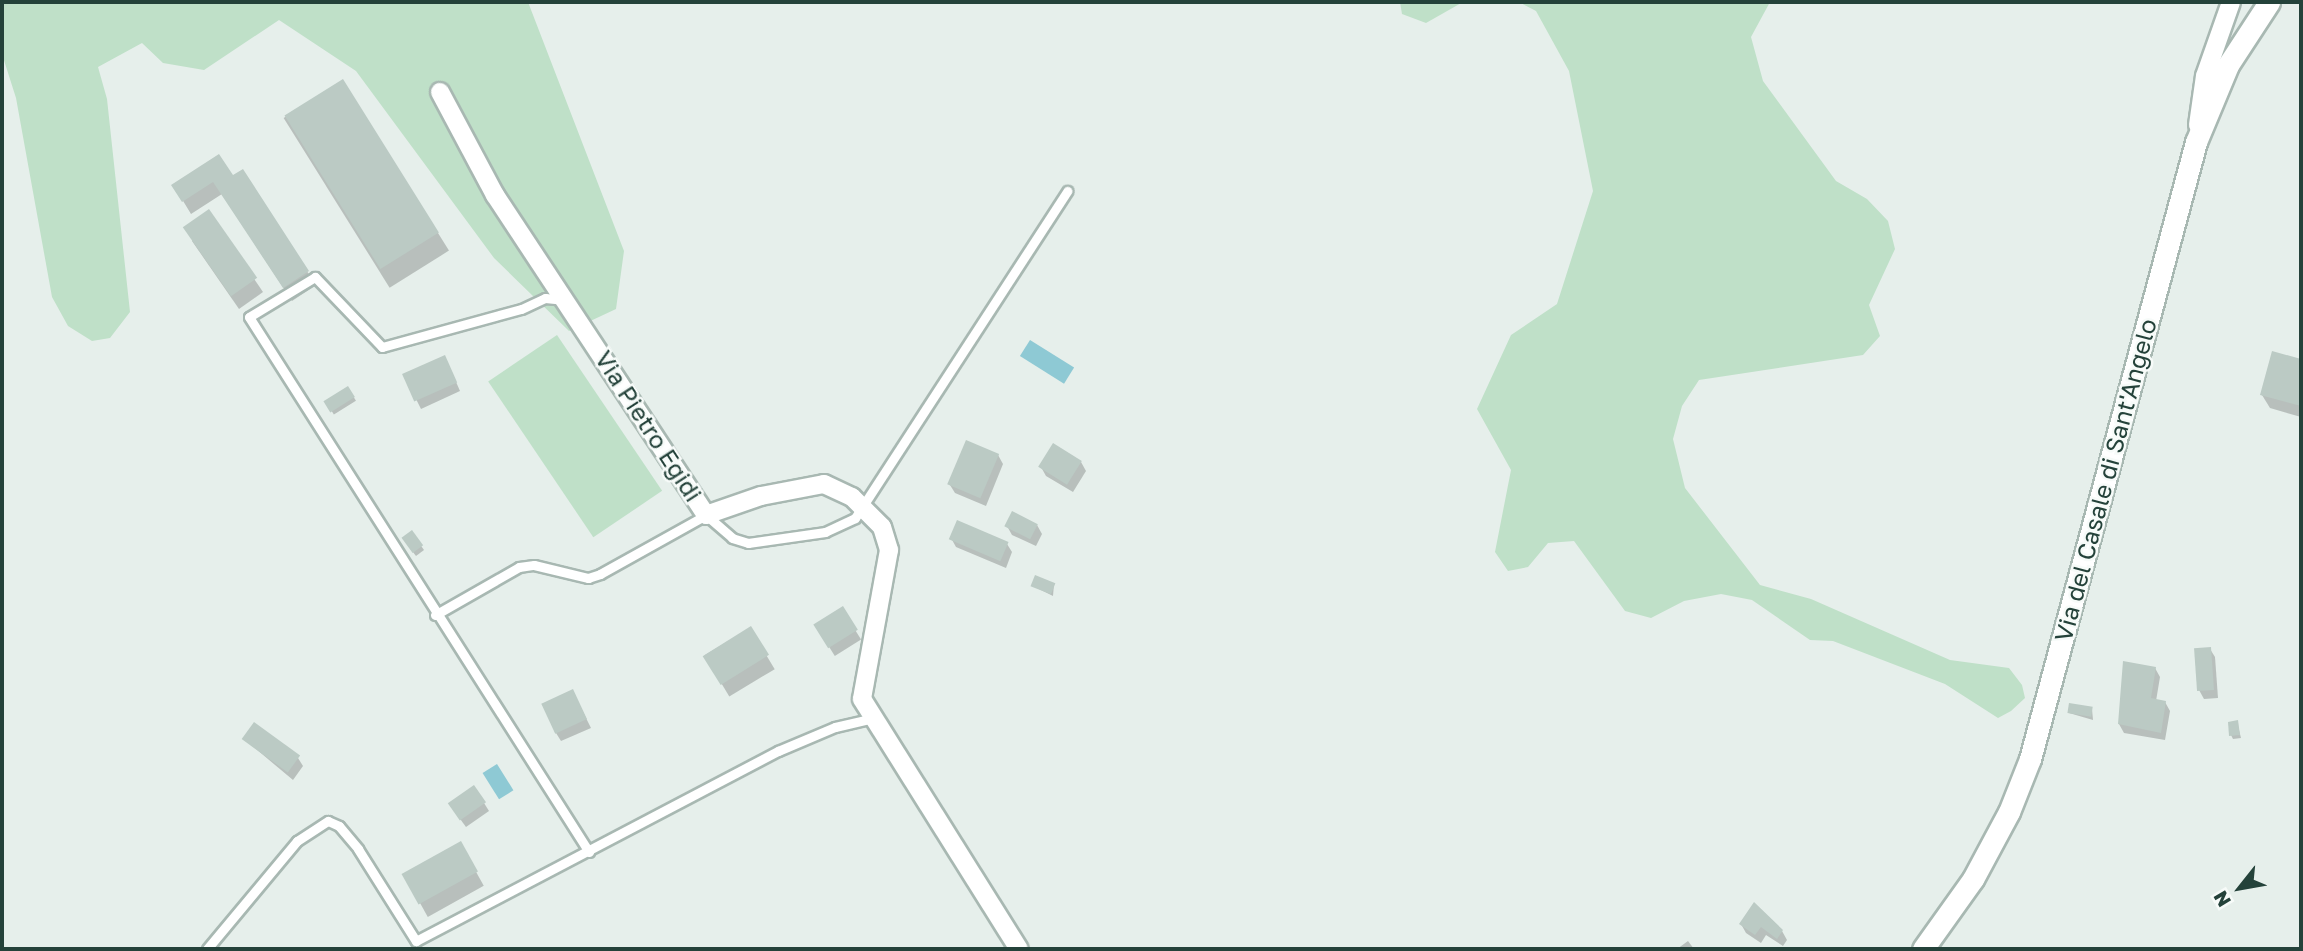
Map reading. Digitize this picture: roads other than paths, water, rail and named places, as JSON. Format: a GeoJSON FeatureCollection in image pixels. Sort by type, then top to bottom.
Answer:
{"type":"FeatureCollection","features":[{"type":"Feature","properties":{"kind":"main road","name":"Via del Casale di Sant'Angelo"},"geometry":{"type":"LineString","coordinates":[[1923,949],[1978,870],[2009,812],[2030,759],[2196,142],[2228,65],[2269,2]]}},
{"type":"Feature","properties":{"kind":"street"},"geometry":{"type":"LineString","coordinates":[[2196,142],[2205,76],[2231,2]]}},
{"type":"Feature","properties":{"kind":"street","name":"Via Pietro Egidi"},"geometry":{"type":"LineString","coordinates":[[440,92],[495,195],[568,301],[706,514],[761,496],[824,484],[844,492],[882,527],[889,550],[861,687],[871,719],[1019,949]]}},
{"type":"Feature","properties":{"kind":"lane"},"geometry":{"type":"LineString","coordinates":[[435,615],[519,567],[534,565],[588,578],[600,574],[706,514],[732,538],[748,543],[825,531],[865,509],[1067,191]]}},
{"type":"Feature","properties":{"kind":"lane"},"geometry":{"type":"LineString","coordinates":[[568,301],[545,298],[521,309],[382,346],[315,277],[249,317],[435,615],[590,852]]}},
{"type":"Feature","properties":{"kind":"lane"},"geometry":{"type":"LineString","coordinates":[[207,949],[297,841],[328,821],[339,826],[358,849],[418,945],[778,751],[835,727],[871,719]]}},
{"type":"Feature","properties":{"kind":"water"},"geometry":{"type":"Polygon","coordinates":[[[1030,340],[1074,368],[1064,384],[1020,356],[1030,340]]]}},
{"type":"Feature","properties":{"kind":"water"},"geometry":{"type":"Polygon","coordinates":[[[497,764],[513,790],[499,799],[483,773],[497,764]]]}}]}
